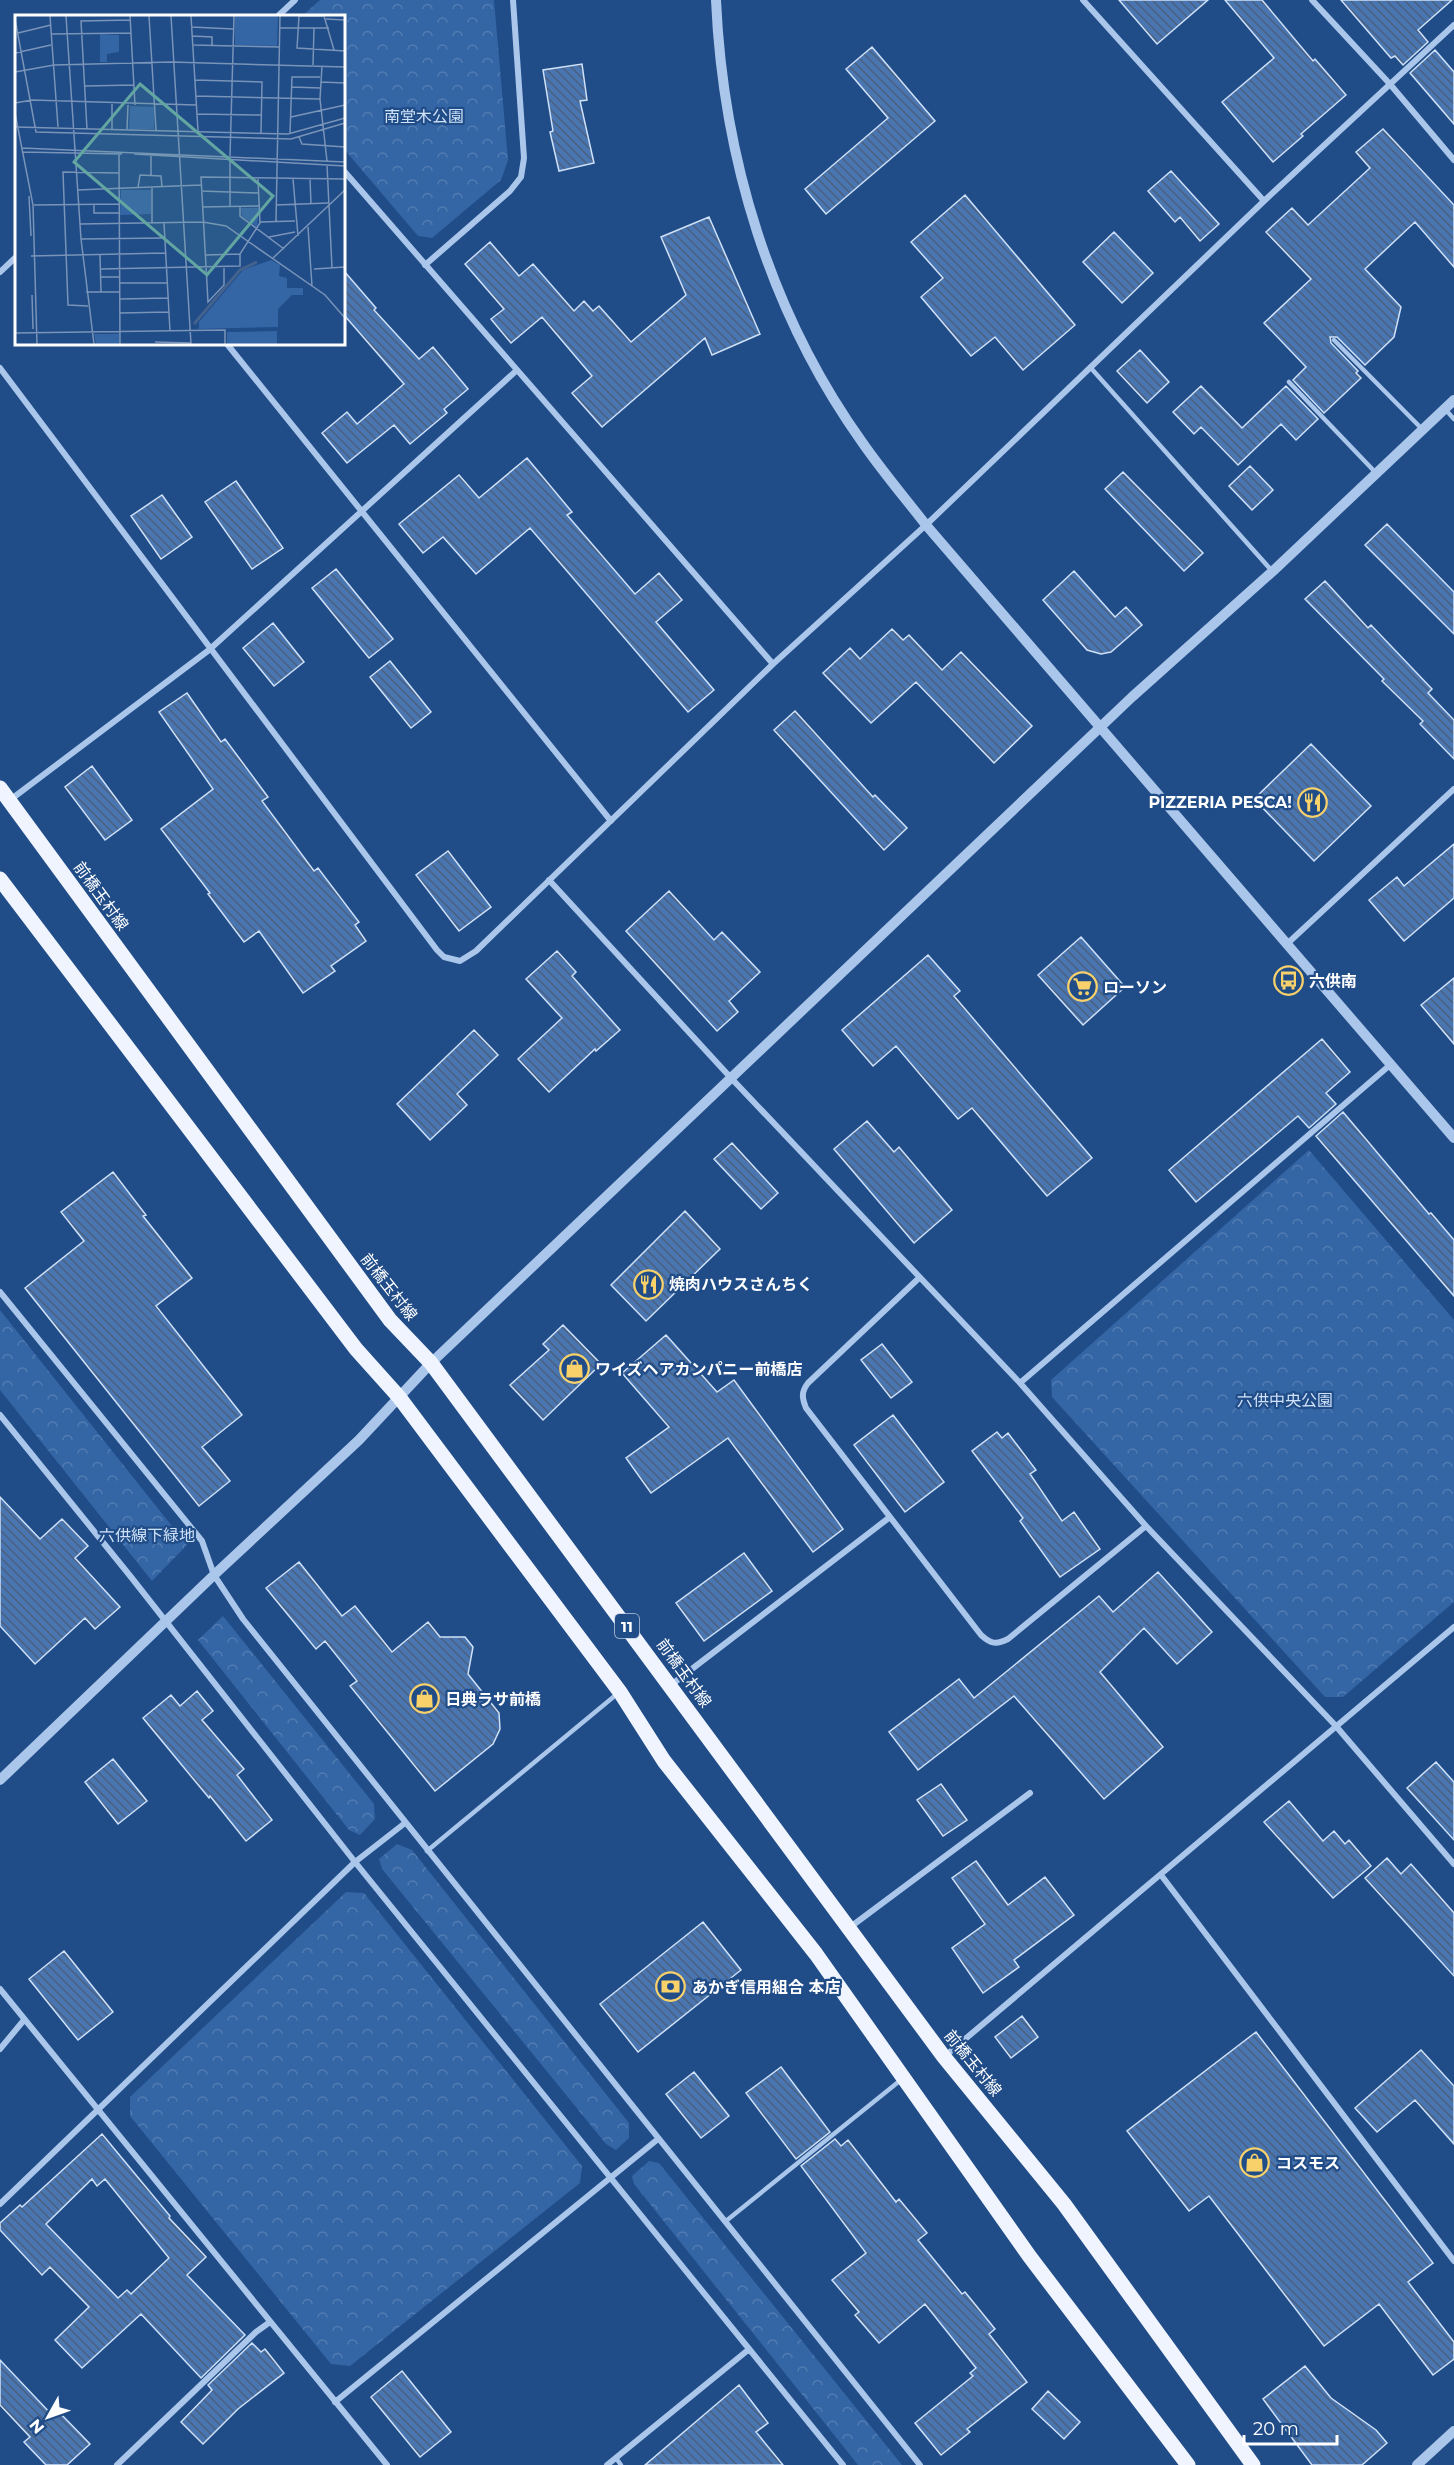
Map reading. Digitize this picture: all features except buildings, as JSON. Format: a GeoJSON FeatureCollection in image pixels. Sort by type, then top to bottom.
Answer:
{"type":"FeatureCollection","features":[{"type":"Feature","properties":{"kind":"main road","name":"前橋玉村線"},"geometry":{"type":"LineString","coordinates":[[5,794],[390,1320],[430,1363],[671,1685],[848,1929],[944,2056],[1064,2204],[1253,2465]]}},
{"type":"Feature","properties":{"kind":"main road"},"geometry":{"type":"LineString","coordinates":[[0,879],[356,1349],[399,1397],[620,1692],[664,1761],[816,1954],[1030,2257],[1188,2465]]}},
{"type":"Feature","properties":{"kind":"street"},"geometry":{"type":"LineString","coordinates":[[279,15],[295,0]]}},
{"type":"Feature","properties":{"kind":"street"},"geometry":{"type":"LineString","coordinates":[[425,265],[510,191],[521,177],[524,158],[513,0]]}},
{"type":"Feature","properties":{"kind":"street"},"geometry":{"type":"LineString","coordinates":[[716,0],[718,45],[726,104],[740,175],[756,233],[783,302],[815,368],[861,442],[926,525],[1454,1138]]}},
{"type":"Feature","properties":{"kind":"street"},"geometry":{"type":"LineString","coordinates":[[1083,0],[1264,201]]}},
{"type":"Feature","properties":{"kind":"street"},"geometry":{"type":"LineString","coordinates":[[1312,0],[1389,83],[1454,160]]}},
{"type":"Feature","properties":{"kind":"street"},"geometry":{"type":"LineString","coordinates":[[0,368],[209,650],[444,957],[460,961],[476,951],[773,664],[926,525],[1264,201],[1454,25]]}},
{"type":"Feature","properties":{"kind":"street"},"geometry":{"type":"LineString","coordinates":[[345,172],[773,664]]}},
{"type":"Feature","properties":{"kind":"street"},"geometry":{"type":"LineString","coordinates":[[0,272],[15,258]]}},
{"type":"Feature","properties":{"kind":"street"},"geometry":{"type":"LineString","coordinates":[[228,345],[611,821]]}},
{"type":"Feature","properties":{"kind":"street"},"geometry":{"type":"LineString","coordinates":[[5,794],[209,650],[517,370]]}},
{"type":"Feature","properties":{"kind":"street"},"geometry":{"type":"LineString","coordinates":[[0,1780],[359,1440],[430,1363],[1101,727],[1454,400]]}},
{"type":"Feature","properties":{"kind":"street"},"geometry":{"type":"LineString","coordinates":[[1288,943],[1453,792]]}},
{"type":"Feature","properties":{"kind":"street"},"geometry":{"type":"LineString","coordinates":[[549,880],[731,1078],[1020,1383],[1146,1526],[1335,1725],[1454,1864]]}},
{"type":"Feature","properties":{"kind":"street"},"geometry":{"type":"LineString","coordinates":[[1020,1383],[1390,1065]]}},
{"type":"Feature","properties":{"kind":"street"},"geometry":{"type":"LineString","coordinates":[[919,1278],[802,1390],[802,1400],[981,1635],[989,1643],[998,1644],[1008,1639],[1146,1526]]}},
{"type":"Feature","properties":{"kind":"street"},"geometry":{"type":"LineString","coordinates":[[0,1292],[202,1541],[214,1575],[243,1619],[920,2465]]}},
{"type":"Feature","properties":{"kind":"street"},"geometry":{"type":"LineString","coordinates":[[0,1415],[356,1862],[843,2465]]}},
{"type":"Feature","properties":{"kind":"street"},"geometry":{"type":"LineString","coordinates":[[671,1685],[890,1517]]}},
{"type":"Feature","properties":{"kind":"street"},"geometry":{"type":"LineString","coordinates":[[944,2056],[1454,1627]]}},
{"type":"Feature","properties":{"kind":"street"},"geometry":{"type":"LineString","coordinates":[[848,1929],[1030,1793]]}},
{"type":"Feature","properties":{"kind":"street"},"geometry":{"type":"LineString","coordinates":[[0,2204],[356,1862],[405,1823]]}},
{"type":"Feature","properties":{"kind":"street"},"geometry":{"type":"LineString","coordinates":[[1161,1875],[1454,2260]]}},
{"type":"Feature","properties":{"kind":"street"},"geometry":{"type":"LineString","coordinates":[[0,1989],[387,2465]]}},
{"type":"Feature","properties":{"kind":"street"},"geometry":{"type":"LineString","coordinates":[[0,2049],[24,2019]]}},
{"type":"Feature","properties":{"kind":"street"},"geometry":{"type":"LineString","coordinates":[[335,2402],[658,2139]]}},
{"type":"Feature","properties":{"kind":"street"},"geometry":{"type":"LineString","coordinates":[[117,2465],[256,2332],[270,2322]]}},
{"type":"Feature","properties":{"kind":"street"},"geometry":{"type":"LineString","coordinates":[[607,2465],[748,2350]]}},
{"type":"Feature","properties":{"kind":"street"},"geometry":{"type":"LineString","coordinates":[[1417,2465],[1454,2431]]}},
{"type":"Feature","properties":{"kind":"lane"},"geometry":{"type":"LineString","coordinates":[[1334,340],[1423,430]]}},
{"type":"Feature","properties":{"kind":"lane"},"geometry":{"type":"LineString","coordinates":[[1090,368],[1272,571]]}},
{"type":"Feature","properties":{"kind":"lane"},"geometry":{"type":"LineString","coordinates":[[1289,382],[1376,474]]}},
{"type":"Feature","properties":{"kind":"lane"},"geometry":{"type":"LineString","coordinates":[[1445,409],[1454,419]]}},
{"type":"Feature","properties":{"kind":"lane"},"geometry":{"type":"LineString","coordinates":[[427,1851],[620,1692]]}},
{"type":"Feature","properties":{"kind":"lane"},"geometry":{"type":"LineString","coordinates":[[726,2221],[904,2077]]}},
{"type":"Feature","properties":{"kind":"lane"},"geometry":{"type":"LineString","coordinates":[[615,2458],[621,2465]]}},
{"type":"Feature","properties":{"kind":"green space","name":"南堂木公園"},"geometry":{"type":"Polygon","coordinates":[[[320,0],[494,0],[508,160],[501,180],[432,238],[418,236],[345,150],[345,15],[303,15],[320,0]]]}},
{"type":"Feature","properties":{"kind":"green space","name":"六供中央公園"},"geometry":{"type":"Polygon","coordinates":[[[1309,1150],[1454,1320],[1454,1602],[1343,1697],[1325,1697],[1052,1397],[1051,1380],[1309,1150]]]}},
{"type":"Feature","properties":{"kind":"green space","name":"六供線下緑地"},"geometry":{"type":"Polygon","coordinates":[[[0,1310],[187,1545],[152,1581],[0,1390],[0,1310]]]}},
{"type":"Feature","properties":{"kind":"green space"},"geometry":{"type":"Polygon","coordinates":[[[223,1616],[374,1804],[375,1819],[360,1835],[349,1830],[198,1640],[223,1616]]]}},
{"type":"Feature","properties":{"kind":"green space"},"geometry":{"type":"Polygon","coordinates":[[[397,1844],[412,1850],[629,2123],[629,2138],[616,2150],[606,2144],[382,1869],[379,1859],[397,1844]]]}},
{"type":"Feature","properties":{"kind":"green space"},"geometry":{"type":"Polygon","coordinates":[[[346,1892],[364,1893],[582,2166],[580,2183],[350,2366],[331,2364],[130,2116],[130,2097],[346,1892]]]}},
{"type":"Feature","properties":{"kind":"green space"},"geometry":{"type":"Polygon","coordinates":[[[649,2161],[659,2163],[902,2465],[858,2465],[634,2184],[632,2176],[649,2161]]]}},
{"type":"Feature","properties":{"kind":"place","name":"PIZZERIA PESCA!"},"geometry":{"type":"Point","coordinates":[1313,802]}},
{"type":"Feature","properties":{"kind":"place","name":"六供南"},"geometry":{"type":"Point","coordinates":[1288,981]}},
{"type":"Feature","properties":{"kind":"place","name":"ローソン"},"geometry":{"type":"Point","coordinates":[1082,987]}},
{"type":"Feature","properties":{"kind":"place","name":"焼肉ハウスさんちく"},"geometry":{"type":"Point","coordinates":[648,1284]}},
{"type":"Feature","properties":{"kind":"place","name":"ワイズヘアカンパニー前橋店"},"geometry":{"type":"Point","coordinates":[574,1369]}},
{"type":"Feature","properties":{"kind":"place","name":"日典ラサ前橋"},"geometry":{"type":"Point","coordinates":[424,1699]}},
{"type":"Feature","properties":{"kind":"place","name":"あかぎ信用組合 本店"},"geometry":{"type":"Point","coordinates":[671,1987]}},
{"type":"Feature","properties":{"kind":"place","name":"コスモス"},"geometry":{"type":"Point","coordinates":[1255,2163]}}]}
